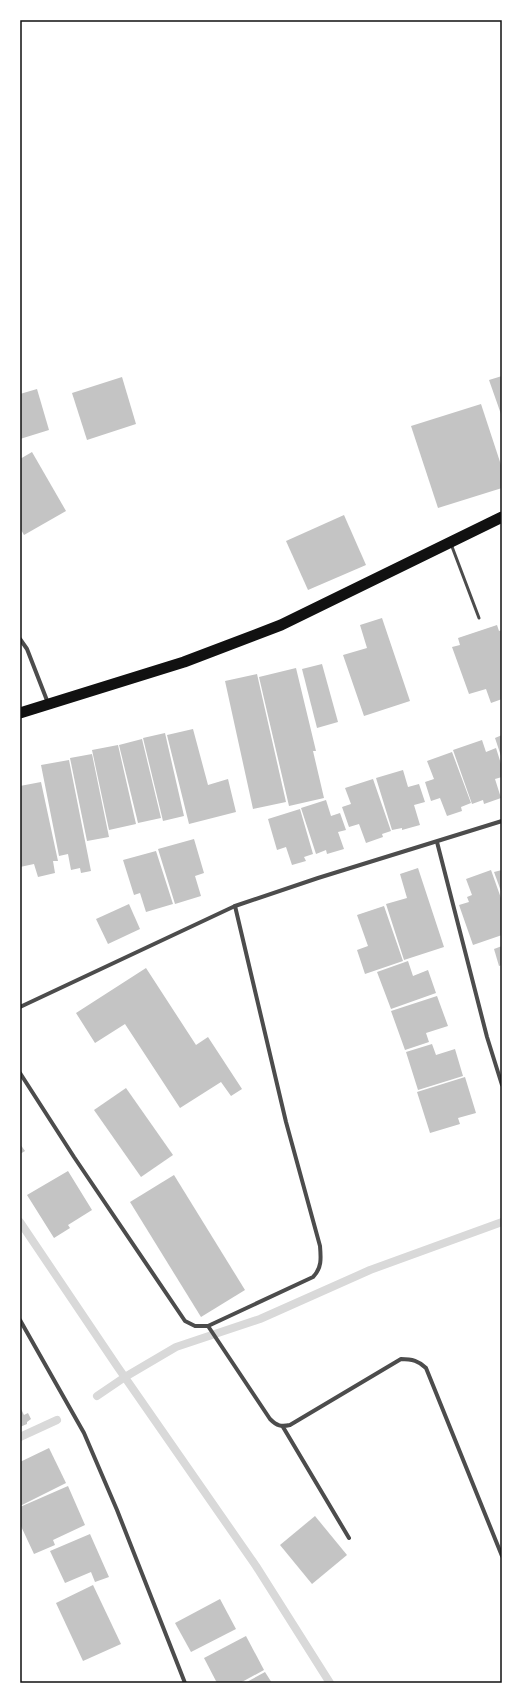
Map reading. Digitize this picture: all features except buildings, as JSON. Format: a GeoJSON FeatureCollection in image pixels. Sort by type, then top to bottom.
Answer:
{"type":"FeatureCollection","features":[{"type":"Feature","properties":{"kind":"highway"},"geometry":{"type":"LineString","coordinates":[[20,713],[184,662],[281,625],[502,517]]}},
{"type":"Feature","properties":{"kind":"street"},"geometry":{"type":"LineString","coordinates":[[20,639],[27,649],[49,704]]}},
{"type":"Feature","properties":{"kind":"street"},"geometry":{"type":"LineString","coordinates":[[20,1007],[235,906],[318,878],[502,821]]}},
{"type":"Feature","properties":{"kind":"street"},"geometry":{"type":"LineString","coordinates":[[437,842],[487,1037],[502,1085]]}},
{"type":"Feature","properties":{"kind":"street"},"geometry":{"type":"LineString","coordinates":[[20,1073],[185,1321],[195,1326],[208,1326],[317,1274],[321,1264],[320,1246],[286,1122],[235,906]]}},
{"type":"Feature","properties":{"kind":"street"},"geometry":{"type":"LineString","coordinates":[[20,1320],[84,1433],[117,1510],[185,1683]]}},
{"type":"Feature","properties":{"kind":"street"},"geometry":{"type":"LineString","coordinates":[[208,1326],[270,1419],[283,1427],[349,1538]]}},
{"type":"Feature","properties":{"kind":"street"},"geometry":{"type":"LineString","coordinates":[[283,1427],[290,1425],[401,1359],[418,1361],[426,1368],[502,1556]]}},
{"type":"Feature","properties":{"kind":"lane"},"geometry":{"type":"LineString","coordinates":[[451,542],[479,618]]}},
{"type":"Feature","properties":{"kind":"waterway"},"geometry":{"type":"LineString","coordinates":[[20,1222],[117,1366],[256,1566],[330,1683]]}},
{"type":"Feature","properties":{"kind":"waterway"},"geometry":{"type":"LineString","coordinates":[[97,1396],[125,1377],[176,1347],[260,1319],[370,1270],[502,1222]]}},
{"type":"Feature","properties":{"kind":"waterway"},"geometry":{"type":"LineString","coordinates":[[20,1437],[57,1420]]}}]}
